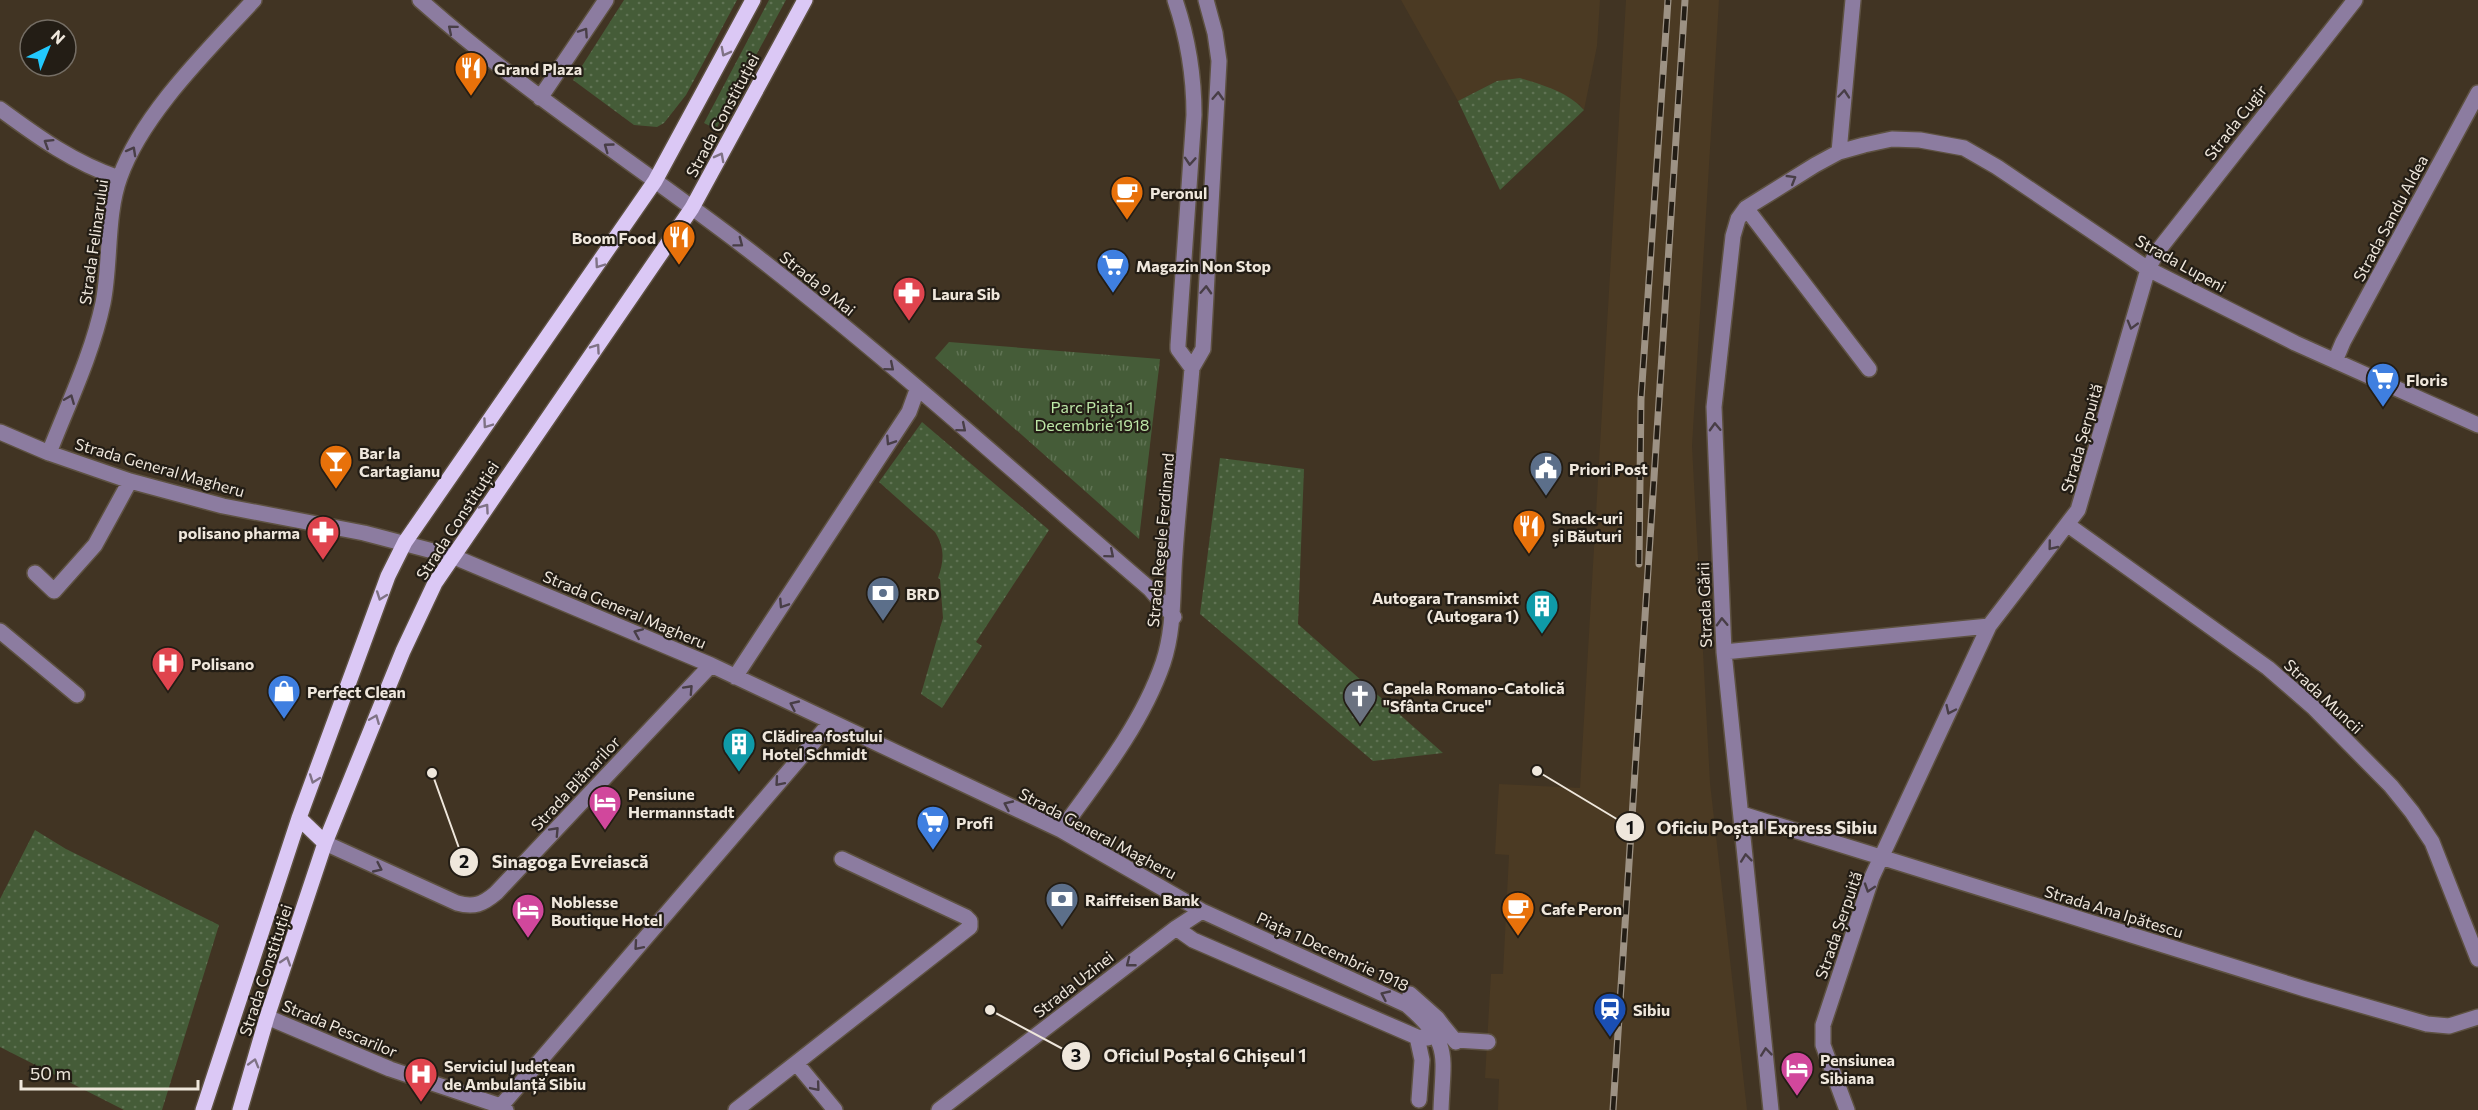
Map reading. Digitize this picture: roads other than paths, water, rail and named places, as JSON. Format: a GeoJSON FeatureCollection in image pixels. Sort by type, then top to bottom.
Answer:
{"type":"FeatureCollection","features":[{"type":"Feature","properties":{"kind":"main road","name":"Strada Constituției"},"geometry":{"type":"LineString","coordinates":[[203,1110],[299,818],[388,576],[405,543],[655,181],[753,0]]}},
{"type":"Feature","properties":{"kind":"main road","name":"Strada Constituției"},"geometry":{"type":"LineString","coordinates":[[240,1110],[267,1017],[325,843],[403,651],[435,583],[692,208],[805,0]]}},
{"type":"Feature","properties":{"kind":"main road"},"geometry":{"type":"LineString","coordinates":[[299,818],[325,843]]}},
{"type":"Feature","properties":{"kind":"street","name":"Strada Felinarului"},"geometry":{"type":"LineString","coordinates":[[49,453],[85,362],[103,305],[119,178],[130,154],[160,107],[254,0]]}},
{"type":"Feature","properties":{"kind":"street","name":"Strada 9 Mai"},"geometry":{"type":"LineString","coordinates":[[420,0],[492,62],[692,208],[799,291],[1150,589],[1174,617]]}},
{"type":"Feature","properties":{"kind":"street"},"geometry":{"type":"LineString","coordinates":[[540,98],[606,0]]}},
{"type":"Feature","properties":{"kind":"street"},"geometry":{"type":"LineString","coordinates":[[1175,0],[1188,45],[1194,84],[1194,116],[1178,345],[1192,368]]}},
{"type":"Feature","properties":{"kind":"street","name":"Strada Regele Ferdinand"},"geometry":{"type":"LineString","coordinates":[[1061,830],[1109,763],[1144,704],[1163,663],[1174,617],[1175,555],[1192,368],[1203,349],[1219,78],[1215,33],[1206,0]]}},
{"type":"Feature","properties":{"kind":"street"},"geometry":{"type":"LineString","coordinates":[[1853,0],[1839,152],[1746,208],[1869,369]]}},
{"type":"Feature","properties":{"kind":"street","name":"Strada Cugir"},"geometry":{"type":"LineString","coordinates":[[2148,269],[2157,252],[2355,0]]}},
{"type":"Feature","properties":{"kind":"street","name":"Strada Sandu Aldea"},"geometry":{"type":"LineString","coordinates":[[2335,361],[2478,93]]}},
{"type":"Feature","properties":{"kind":"street"},"geometry":{"type":"LineString","coordinates":[[0,109],[71,158],[92,169],[119,178]]}},
{"type":"Feature","properties":{"kind":"street","name":"Strada Lupeni"},"geometry":{"type":"LineString","coordinates":[[1839,152],[1892,139],[1944,142],[1964,148],[1997,167],[2148,269],[2335,361],[2476,420]]}},
{"type":"Feature","properties":{"kind":"street","name":"Strada Gării"},"geometry":{"type":"LineString","coordinates":[[1746,208],[1738,219],[1733,236],[1714,407],[1724,652],[1771,1110]]}},
{"type":"Feature","properties":{"kind":"street","name":"Strada Șerpuită"},"geometry":{"type":"LineString","coordinates":[[1847,1110],[1823,1045],[1824,1025],[1872,877],[1995,615],[2068,525],[2083,498],[2148,269]]}},
{"type":"Feature","properties":{"kind":"street"},"geometry":{"type":"LineString","coordinates":[[735,677],[909,412],[917,390]]}},
{"type":"Feature","properties":{"kind":"street","name":"Strada General Magheru"},"geometry":{"type":"LineString","coordinates":[[0,432],[49,453],[130,481],[223,506],[405,543],[452,556],[711,665],[1061,830],[1202,911]]}},
{"type":"Feature","properties":{"kind":"street"},"geometry":{"type":"LineString","coordinates":[[35,573],[54,591],[94,545],[130,481]]}},
{"type":"Feature","properties":{"kind":"street","name":"Strada Muncii"},"geometry":{"type":"LineString","coordinates":[[2068,525],[2268,668],[2313,707],[2391,786],[2432,842],[2478,959]]}},
{"type":"Feature","properties":{"kind":"street"},"geometry":{"type":"LineString","coordinates":[[1724,652],[1989,626]]}},
{"type":"Feature","properties":{"kind":"street"},"geometry":{"type":"LineString","coordinates":[[0,631],[77,695]]}},
{"type":"Feature","properties":{"kind":"street","name":"Strada Blănarilor"},"geometry":{"type":"LineString","coordinates":[[325,843],[457,903],[472,907],[485,902],[711,665]]}},
{"type":"Feature","properties":{"kind":"street","name":"Strada Pescarilor"},"geometry":{"type":"LineString","coordinates":[[267,1017],[390,1069],[504,1108],[831,722]]}},
{"type":"Feature","properties":{"kind":"street","name":"Strada Ana Ipătescu"},"geometry":{"type":"LineString","coordinates":[[1742,814],[2306,989],[2427,1024],[2449,1026],[2478,1017]]}},
{"type":"Feature","properties":{"kind":"street"},"geometry":{"type":"LineString","coordinates":[[736,1110],[970,927],[970,921],[966,917],[842,859]]}},
{"type":"Feature","properties":{"kind":"street","name":"Strada Uzinei"},"geometry":{"type":"LineString","coordinates":[[939,1110],[1176,928],[1202,911]]}},
{"type":"Feature","properties":{"kind":"street","name":"Piața 1 Decembrie 1918"},"geometry":{"type":"LineString","coordinates":[[1202,911],[1407,1005],[1439,1030],[1443,1053],[1441,1110]]}},
{"type":"Feature","properties":{"kind":"street"},"geometry":{"type":"LineString","coordinates":[[1176,928],[1192,940],[1417,1037],[1428,1038],[1439,1030]]}},
{"type":"Feature","properties":{"kind":"street"},"geometry":{"type":"LineString","coordinates":[[1410,994],[1439,1030],[1456,1042],[1456,1040],[1488,1042]]}},
{"type":"Feature","properties":{"kind":"street"},"geometry":{"type":"LineString","coordinates":[[1417,1037],[1422,1060],[1419,1100]]}},
{"type":"Feature","properties":{"kind":"street"},"geometry":{"type":"LineString","coordinates":[[796,1064],[835,1110]]}},
{"type":"Feature","properties":{"kind":"railway"},"geometry":{"type":"LineString","coordinates":[[1639,564],[1641,399],[1668,0]]}},
{"type":"Feature","properties":{"kind":"railway"},"geometry":{"type":"LineString","coordinates":[[1613,1110],[1685,0]]}},
{"type":"Feature","properties":{"kind":"place","name":"Grand Plaza"},"geometry":{"type":"Point","coordinates":[471,97]}},
{"type":"Feature","properties":{"kind":"place","name":"Peronul"},"geometry":{"type":"Point","coordinates":[1127,221]}},
{"type":"Feature","properties":{"kind":"place","name":"Boom Food"},"geometry":{"type":"Point","coordinates":[679,266]}},
{"type":"Feature","properties":{"kind":"place","name":"Magazin Non Stop"},"geometry":{"type":"Point","coordinates":[1113,294]}},
{"type":"Feature","properties":{"kind":"place","name":"Laura Sib"},"geometry":{"type":"Point","coordinates":[909,322]}},
{"type":"Feature","properties":{"kind":"place","name":"Floris"},"geometry":{"type":"Point","coordinates":[2383,408]}},
{"type":"Feature","properties":{"kind":"place","name":"Bar la Cartagianu"},"geometry":{"type":"Point","coordinates":[336,490]}},
{"type":"Feature","properties":{"kind":"place","name":"Priori Post"},"geometry":{"type":"Point","coordinates":[1546,497]}},
{"type":"Feature","properties":{"kind":"place","name":"Snack-uri și Băuturi"},"geometry":{"type":"Point","coordinates":[1529,555]}},
{"type":"Feature","properties":{"kind":"place","name":"polisano pharma"},"geometry":{"type":"Point","coordinates":[323,561]}},
{"type":"Feature","properties":{"kind":"place","name":"BRD"},"geometry":{"type":"Point","coordinates":[883,622]}},
{"type":"Feature","properties":{"kind":"place","name":"Autogara Transmixt (Autogara 1)"},"geometry":{"type":"Point","coordinates":[1542,635]}},
{"type":"Feature","properties":{"kind":"place","name":"Polisano"},"geometry":{"type":"Point","coordinates":[168,692]}},
{"type":"Feature","properties":{"kind":"place","name":"Perfect Clean"},"geometry":{"type":"Point","coordinates":[284,720]}},
{"type":"Feature","properties":{"kind":"place","name":"Capela Romano-Catolică \"Sfânta Cruce\""},"geometry":{"type":"Point","coordinates":[1360,725]}},
{"type":"Feature","properties":{"kind":"place","name":"Oficiu Poștal Express Sibiu"},"geometry":{"type":"Point","coordinates":[1537,771]}},
{"type":"Feature","properties":{"kind":"place","name":"Sinagoga Evreiască"},"geometry":{"type":"Point","coordinates":[432,773]}},
{"type":"Feature","properties":{"kind":"place","name":"Clădirea fostului Hotel Schmidt"},"geometry":{"type":"Point","coordinates":[739,773]}},
{"type":"Feature","properties":{"kind":"place","name":"Pensiune Hermannstadt"},"geometry":{"type":"Point","coordinates":[605,831]}},
{"type":"Feature","properties":{"kind":"place","name":"Profi"},"geometry":{"type":"Point","coordinates":[933,851]}},
{"type":"Feature","properties":{"kind":"place","name":"Raiffeisen Bank"},"geometry":{"type":"Point","coordinates":[1062,928]}},
{"type":"Feature","properties":{"kind":"place","name":"Cafe Peron"},"geometry":{"type":"Point","coordinates":[1518,937]}},
{"type":"Feature","properties":{"kind":"place","name":"Noblesse Boutique Hotel"},"geometry":{"type":"Point","coordinates":[528,939]}},
{"type":"Feature","properties":{"kind":"place","name":"Oficiul Poștal 6 Ghișeul 1"},"geometry":{"type":"Point","coordinates":[990,1010]}},
{"type":"Feature","properties":{"kind":"place","name":"Sibiu"},"geometry":{"type":"Point","coordinates":[1610,1038]}},
{"type":"Feature","properties":{"kind":"place","name":"Pensiunea Sibiana"},"geometry":{"type":"Point","coordinates":[1797,1097]}},
{"type":"Feature","properties":{"kind":"place","name":"Serviciul Județean de Ambulanță Sibiu"},"geometry":{"type":"Point","coordinates":[421,1103]}},
{"type":"Feature","properties":{"kind":"park label","name":"Parc Piața 1 Decembrie 1918"},"geometry":{"type":"Point","coordinates":[1092,415]}}]}
